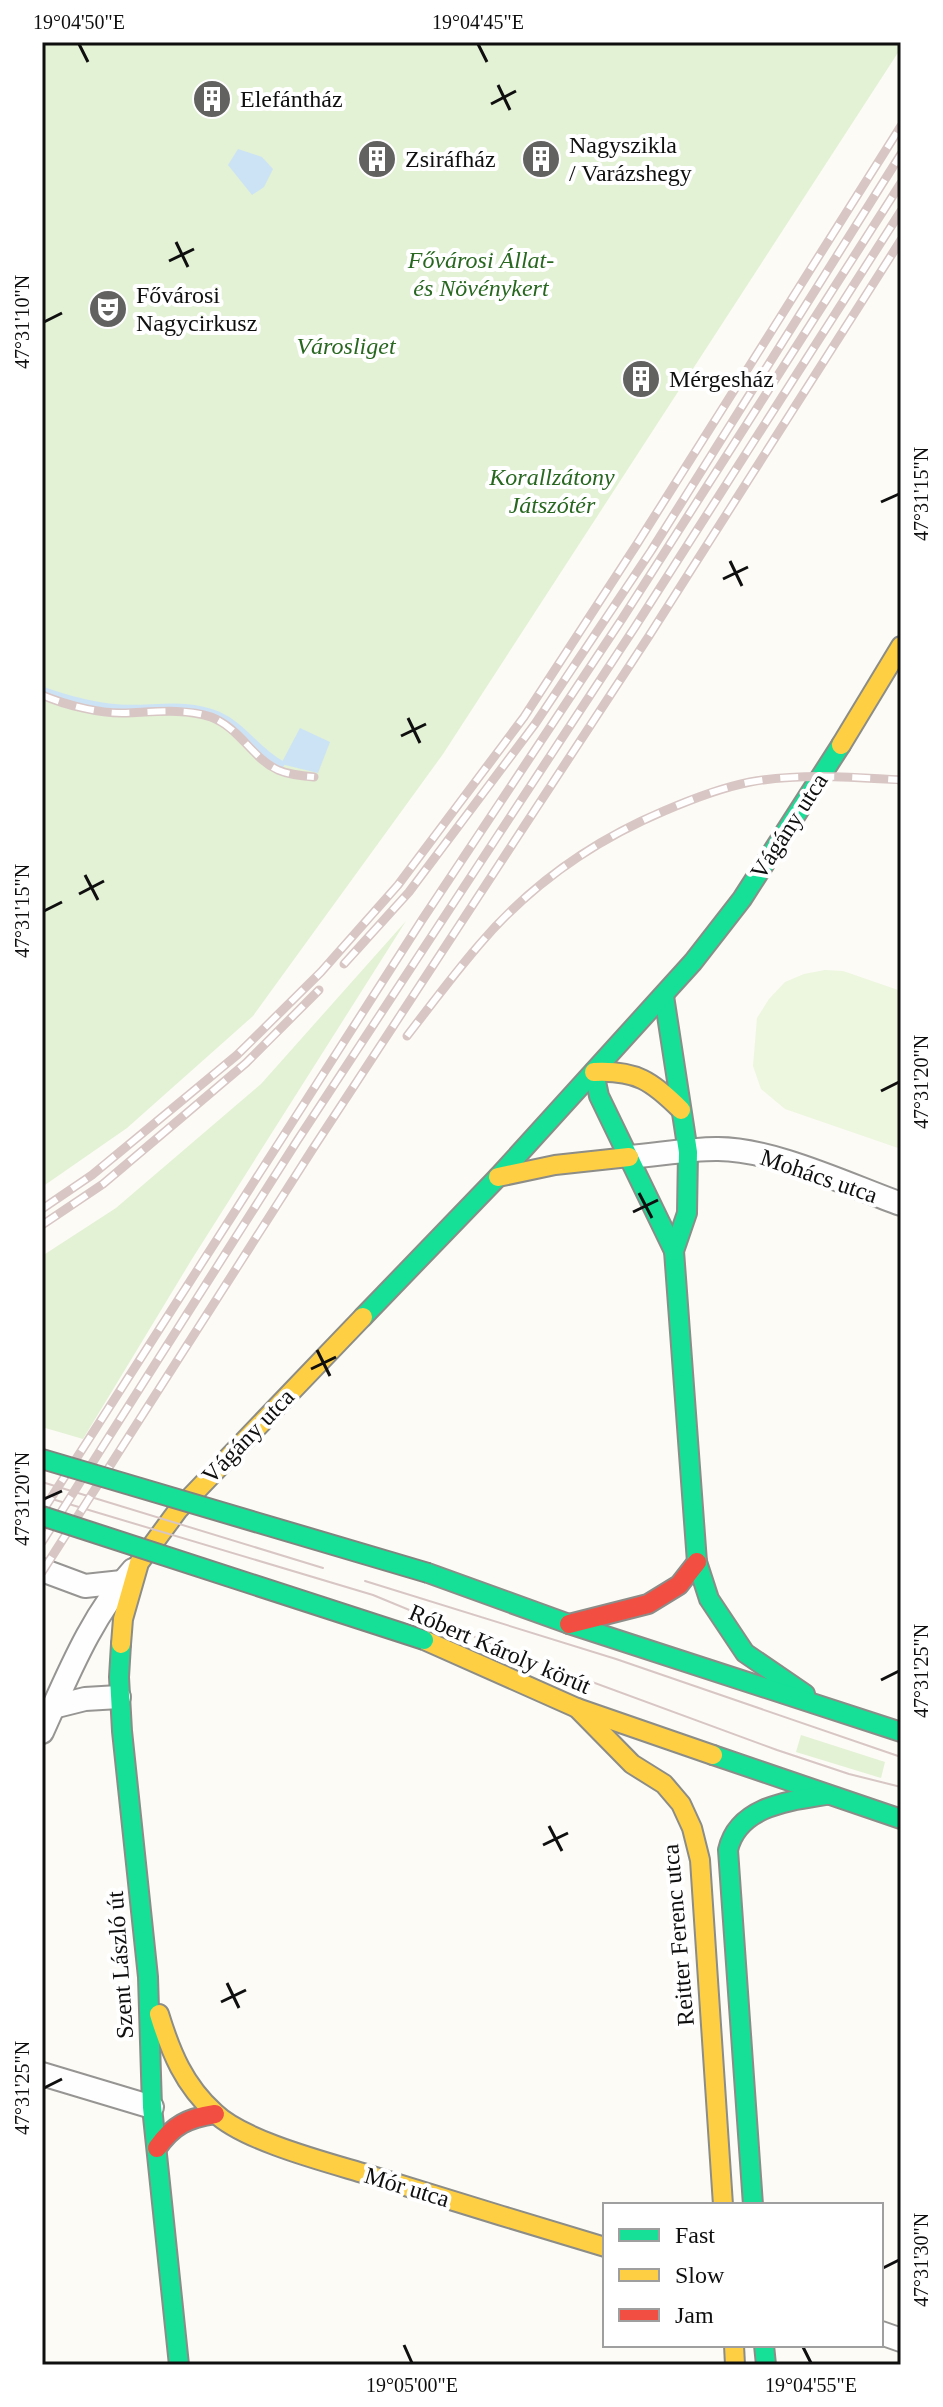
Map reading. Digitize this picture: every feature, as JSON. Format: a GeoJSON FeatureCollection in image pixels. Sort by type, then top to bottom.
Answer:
{"type":"FeatureCollection","features":[{"type":"Feature","properties":{"kind":"street","name":"Vágány utca"},"geometry":{"type":"LineString","coordinates":[[139,1563],[178,1510],[498,1177],[664,996],[742,899],[901,646]]}},
{"type":"Feature","properties":{"kind":"street"},"geometry":{"type":"LineString","coordinates":[[664,996],[688,1152],[687,1213],[674,1251]]}},
{"type":"Feature","properties":{"kind":"street"},"geometry":{"type":"LineString","coordinates":[[681,1110],[650,1080],[622,1071],[594,1072],[599,1096],[674,1251],[697,1562],[709,1599],[745,1653],[830,1710]]}},
{"type":"Feature","properties":{"kind":"street","name":"Mohács utca"},"geometry":{"type":"LineString","coordinates":[[688,1152],[717,1149],[753,1153],[901,1204]]}},
{"type":"Feature","properties":{"kind":"street"},"geometry":{"type":"LineString","coordinates":[[498,1177],[555,1165],[688,1152]]}},
{"type":"Feature","properties":{"kind":"street","name":"Róbert Károly körút"},"geometry":{"type":"LineString","coordinates":[[42,1459],[428,1573],[569,1624],[901,1732]]}},
{"type":"Feature","properties":{"kind":"street","name":"Róbert Károly körút"},"geometry":{"type":"LineString","coordinates":[[42,1516],[424,1640],[577,1708],[901,1819]]}},
{"type":"Feature","properties":{"kind":"street"},"geometry":{"type":"LineString","coordinates":[[569,1624],[648,1604],[679,1585],[697,1562]]}},
{"type":"Feature","properties":{"kind":"street"},"geometry":{"type":"LineString","coordinates":[[42,1732],[98,1615],[139,1563]]}},
{"type":"Feature","properties":{"kind":"street","name":"Szent László út"},"geometry":{"type":"LineString","coordinates":[[139,1563],[123,1619],[119,1648],[119,1697],[148,1977],[152,2107],[179,2365]]}},
{"type":"Feature","properties":{"kind":"street"},"geometry":{"type":"LineString","coordinates":[[42,1570],[85,1586],[122,1582]]}},
{"type":"Feature","properties":{"kind":"street"},"geometry":{"type":"LineString","coordinates":[[85,1586],[94,1599],[98,1615]]}},
{"type":"Feature","properties":{"kind":"street"},"geometry":{"type":"LineString","coordinates":[[53,1707],[85,1699],[119,1697]]}},
{"type":"Feature","properties":{"kind":"street","name":"Reitter Ferenc utca"},"geometry":{"type":"LineString","coordinates":[[577,1708],[632,1764],[664,1784],[681,1804],[697,1846],[723,2203]]}},
{"type":"Feature","properties":{"kind":"street"},"geometry":{"type":"LineString","coordinates":[[753,2203],[727,1856],[735,1831],[752,1815],[783,1803],[826,1795]]}},
{"type":"Feature","properties":{"kind":"street","name":"Mór utca"},"geometry":{"type":"LineString","coordinates":[[148,1977],[169,2045],[183,2077],[215,2114],[239,2130],[316,2159],[603,2246]]}},
{"type":"Feature","properties":{"kind":"street"},"geometry":{"type":"LineString","coordinates":[[42,2074],[152,2107]]}},
{"type":"Feature","properties":{"kind":"street"},"geometry":{"type":"LineString","coordinates":[[157,2148],[169,2128],[187,2118],[215,2114]]}},
{"type":"Feature","properties":{"kind":"green space","name":"Városliget"},"geometry":{"type":"Polygon","coordinates":[[[42,42],[901,42],[901,48],[443,754],[253,1016],[127,1128],[42,1187],[42,42]]]}},
{"type":"Feature","properties":{"kind":"green space"},"geometry":{"type":"Polygon","coordinates":[[[406,921],[192,1259],[83,1439],[42,1427],[42,1256],[116,1208],[261,1084],[406,921]]]}},
{"type":"Feature","properties":{"kind":"green space"},"geometry":{"type":"Polygon","coordinates":[[[825,970],[843,971],[901,991],[901,1149],[785,1109],[761,1089],[753,1066],[757,1018],[785,982],[825,970]]]}},
{"type":"Feature","properties":{"kind":"green space"},"geometry":{"type":"Polygon","coordinates":[[[801,1735],[885,1762],[881,1778],[796,1752],[801,1735]]]}},
{"type":"Feature","properties":{"kind":"water"},"geometry":{"type":"Polygon","coordinates":[[[238,149],[262,157],[273,169],[264,187],[252,195],[228,165],[238,149]]]}},
{"type":"Feature","properties":{"kind":"water"},"geometry":{"type":"Polygon","coordinates":[[[300,728],[330,742],[318,773],[281,764],[300,728]]]}},
{"type":"Feature","properties":{"kind":"waterway"},"geometry":{"type":"LineString","coordinates":[[42,690],[110,707],[182,707],[206,711],[235,725],[281,764]]}},
{"type":"Feature","properties":{"kind":"tram line"},"geometry":{"type":"LineString","coordinates":[[42,1482],[323,1568]]}},
{"type":"Feature","properties":{"kind":"tram line"},"geometry":{"type":"LineString","coordinates":[[42,1496],[373,1595],[516,1654],[777,1750],[849,1774],[901,1787]]}},
{"type":"Feature","properties":{"kind":"tram line"},"geometry":{"type":"LineString","coordinates":[[365,1581],[616,1659],[901,1757]]}},
{"type":"Feature","properties":{"kind":"railway"},"geometry":{"type":"LineString","coordinates":[[42,1209],[92,1175],[237,1055],[321,972],[398,885],[524,717],[901,126]]}},
{"type":"Feature","properties":{"kind":"railway"},"geometry":{"type":"LineString","coordinates":[[344,964],[409,892],[535,724],[651,551],[901,154]]}},
{"type":"Feature","properties":{"kind":"railway"},"geometry":{"type":"LineString","coordinates":[[42,1512],[901,183]]}},
{"type":"Feature","properties":{"kind":"railway"},"geometry":{"type":"LineString","coordinates":[[42,1542],[297,1141],[635,627],[901,211]]}},
{"type":"Feature","properties":{"kind":"railway"},"geometry":{"type":"LineString","coordinates":[[42,1572],[314,1147],[649,636],[901,240]]}},
{"type":"Feature","properties":{"kind":"railway"},"geometry":{"type":"LineString","coordinates":[[42,695],[106,712],[180,712],[211,717],[230,728],[269,765],[287,773],[314,777]]}},
{"type":"Feature","properties":{"kind":"railway"},"geometry":{"type":"LineString","coordinates":[[407,1036],[470,956],[519,903],[564,867],[612,836],[706,794],[750,782],[807,777],[901,780]]}},
{"type":"Feature","properties":{"kind":"railway"},"geometry":{"type":"LineString","coordinates":[[42,1225],[103,1184],[246,1063],[319,990]]}},
{"type":"Feature","properties":{"kind":"traffic: fast"},"geometry":{"type":"LineString","coordinates":[[363,1317],[498,1177],[693,962],[742,899],[841,745]]}},
{"type":"Feature","properties":{"kind":"traffic: fast"},"geometry":{"type":"LineString","coordinates":[[664,996],[688,1152],[687,1213],[674,1251],[697,1562],[709,1599],[745,1653],[805,1694]]}},
{"type":"Feature","properties":{"kind":"traffic: fast"},"geometry":{"type":"LineString","coordinates":[[594,1072],[599,1096],[674,1251]]}},
{"type":"Feature","properties":{"kind":"traffic: fast"},"geometry":{"type":"LineString","coordinates":[[42,1459],[428,1573]]}},
{"type":"Feature","properties":{"kind":"traffic: fast"},"geometry":{"type":"LineString","coordinates":[[42,1516],[424,1640]]}},
{"type":"Feature","properties":{"kind":"traffic: fast"},"geometry":{"type":"LineString","coordinates":[[428,1573],[569,1624],[901,1732]]}},
{"type":"Feature","properties":{"kind":"traffic: fast"},"geometry":{"type":"LineString","coordinates":[[121,1644],[122,1731],[148,1977],[152,2107],[179,2365]]}},
{"type":"Feature","properties":{"kind":"traffic: fast"},"geometry":{"type":"LineString","coordinates":[[713,1755],[901,1819]]}},
{"type":"Feature","properties":{"kind":"traffic: fast"},"geometry":{"type":"LineString","coordinates":[[753,2203],[728,1850],[742,1824],[754,1815],[781,1803],[826,1795]]}},
{"type":"Feature","properties":{"kind":"traffic: fast"},"geometry":{"type":"LineString","coordinates":[[764,2347],[766,2365]]}},
{"type":"Feature","properties":{"kind":"traffic: slow"},"geometry":{"type":"LineString","coordinates":[[841,745],[901,646]]}},
{"type":"Feature","properties":{"kind":"traffic: slow"},"geometry":{"type":"LineString","coordinates":[[594,1072],[621,1073],[642,1079],[681,1110]]}},
{"type":"Feature","properties":{"kind":"traffic: slow"},"geometry":{"type":"LineString","coordinates":[[498,1177],[555,1165],[629,1157]]}},
{"type":"Feature","properties":{"kind":"traffic: slow"},"geometry":{"type":"LineString","coordinates":[[121,1644],[123,1619],[139,1563],[178,1510],[363,1317]]}},
{"type":"Feature","properties":{"kind":"traffic: slow"},"geometry":{"type":"LineString","coordinates":[[424,1640],[577,1708],[713,1755]]}},
{"type":"Feature","properties":{"kind":"traffic: slow"},"geometry":{"type":"LineString","coordinates":[[577,1708],[632,1764],[664,1784],[681,1804],[692,1828],[700,1860],[723,2203]]}},
{"type":"Feature","properties":{"kind":"traffic: slow"},"geometry":{"type":"LineString","coordinates":[[159,2014],[168,2042],[187,2080],[215,2113],[245,2133],[308,2157],[603,2246]]}},
{"type":"Feature","properties":{"kind":"traffic: slow"},"geometry":{"type":"LineString","coordinates":[[734,2347],[735,2365]]}},
{"type":"Feature","properties":{"kind":"traffic: jam"},"geometry":{"type":"LineString","coordinates":[[569,1624],[648,1604],[679,1585],[697,1562]]}},
{"type":"Feature","properties":{"kind":"traffic: jam"},"geometry":{"type":"LineString","coordinates":[[157,2148],[182,2124],[215,2114]]}},
{"type":"Feature","properties":{"kind":"place","name":"Elefántház"},"geometry":{"type":"Point","coordinates":[212,99]}},
{"type":"Feature","properties":{"kind":"place","name":"Zsiráfház"},"geometry":{"type":"Point","coordinates":[377,159]}},
{"type":"Feature","properties":{"kind":"place","name":"Nagyszikla / Varázshegy"},"geometry":{"type":"Point","coordinates":[541,159]}},
{"type":"Feature","properties":{"kind":"place","name":"Fővárosi Nagycirkusz"},"geometry":{"type":"Point","coordinates":[108,309]}},
{"type":"Feature","properties":{"kind":"place","name":"Mérgesház"},"geometry":{"type":"Point","coordinates":[641,379]}},
{"type":"Feature","properties":{"kind":"park label","name":"Fővárosi Állat- és Növénykert"},"geometry":{"type":"Point","coordinates":[481,274]}},
{"type":"Feature","properties":{"kind":"park label","name":"Korallzátony Játszótér"},"geometry":{"type":"Point","coordinates":[552,491]}}]}
